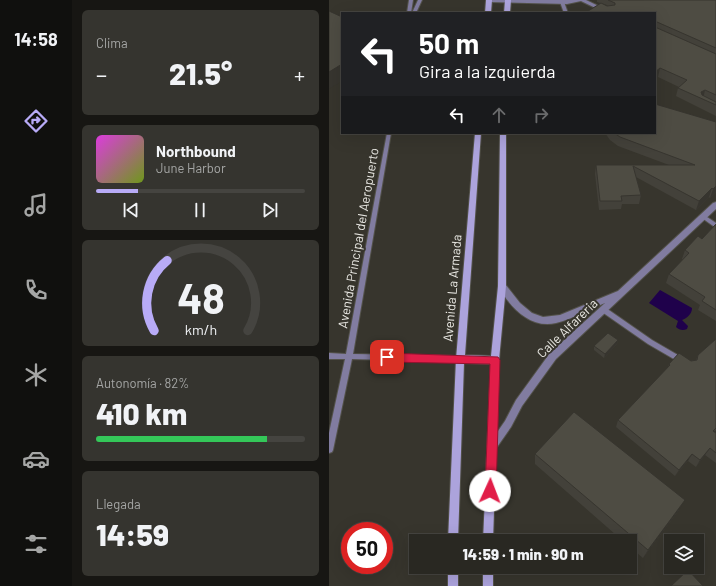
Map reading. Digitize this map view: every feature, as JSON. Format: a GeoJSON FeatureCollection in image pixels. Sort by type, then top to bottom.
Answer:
{"type":"FeatureCollection","features":[{"type":"Feature","properties":{"kind":"main road"},"geometry":{"type":"LineString","coordinates":[[488,12],[489,0]]}},
{"type":"Feature","properties":{"kind":"main road"},"geometry":{"type":"LineString","coordinates":[[507,12],[508,0]]}},
{"type":"Feature","properties":{"kind":"main road","name":"Avenida La Armada"},"geometry":{"type":"LineString","coordinates":[[453,534],[460,359],[479,134]]}},
{"type":"Feature","properties":{"kind":"main road"},"geometry":{"type":"LineString","coordinates":[[488,534],[495,360],[502,286],[503,134]]}},
{"type":"Feature","properties":{"kind":"main road"},"geometry":{"type":"LineString","coordinates":[[460,359],[495,360]]}},
{"type":"Feature","properties":{"kind":"main road"},"geometry":{"type":"LineString","coordinates":[[453,574],[453,586]]}},
{"type":"Feature","properties":{"kind":"main road"},"geometry":{"type":"LineString","coordinates":[[488,574],[488,586]]}},
{"type":"Feature","properties":{"kind":"street"},"geometry":{"type":"LineString","coordinates":[[489,0],[562,2],[581,0],[608,12]]}},
{"type":"Feature","properties":{"kind":"street","name":"Calle Alfareria"},"geometry":{"type":"LineString","coordinates":[[492,447],[523,398],[553,356],[624,292],[716,205]]}},
{"type":"Feature","properties":{"kind":"street","name":"Calle Alfareria"},"geometry":{"type":"LineString","coordinates":[[502,286],[513,303],[523,312],[538,320],[552,320],[563,317],[624,292]]}},
{"type":"Feature","properties":{"kind":"lane"},"geometry":{"type":"LineString","coordinates":[[409,12],[411,0]]}},
{"type":"Feature","properties":{"kind":"lane"},"geometry":{"type":"LineString","coordinates":[[415,12],[420,0]]}},
{"type":"Feature","properties":{"kind":"lane"},"geometry":{"type":"LineString","coordinates":[[562,2],[566,12]]}},
{"type":"Feature","properties":{"kind":"lane","name":"Avenida Principal del Aeropuerto"},"geometry":{"type":"LineString","coordinates":[[329,450],[349,356],[389,134]]}},
{"type":"Feature","properties":{"kind":"lane"},"geometry":{"type":"LineString","coordinates":[[703,217],[716,226]]}},
{"type":"Feature","properties":{"kind":"lane"},"geometry":{"type":"LineString","coordinates":[[604,310],[650,342],[684,362]]}},
{"type":"Feature","properties":{"kind":"lane"},"geometry":{"type":"LineString","coordinates":[[329,356],[460,359]]}},
{"type":"Feature","properties":{"kind":"shaded area"},"geometry":{"type":"Polygon","coordinates":[[[660,290],[692,308],[689,316],[682,320],[688,326],[687,329],[683,330],[677,328],[678,321],[649,303],[660,290]]]}},
{"type":"Feature","properties":{"kind":"building"},"geometry":{"type":"Polygon","coordinates":[[[608,0],[716,0],[716,48],[656,22],[656,12],[587,12],[601,3],[607,6],[615,5],[615,3],[608,0]]]}},
{"type":"Feature","properties":{"kind":"building"},"geometry":{"type":"Polygon","coordinates":[[[329,11],[341,17],[341,65],[329,72],[329,11]]]}},
{"type":"Feature","properties":{"kind":"building"},"geometry":{"type":"Polygon","coordinates":[[[656,27],[716,54],[716,95],[705,90],[701,92],[702,95],[716,102],[716,105],[678,88],[687,80],[660,68],[656,71],[656,27]]]}},
{"type":"Feature","properties":{"kind":"building"},"geometry":{"type":"Polygon","coordinates":[[[656,104],[716,122],[716,186],[699,201],[633,166],[641,195],[621,196],[622,201],[600,201],[596,165],[695,165],[616,134],[656,134],[656,104]]]}},
{"type":"Feature","properties":{"kind":"building"},"geometry":{"type":"Polygon","coordinates":[[[716,224],[716,310],[702,301],[705,297],[669,274],[689,253],[685,250],[698,236],[702,239],[716,224]]]}},
{"type":"Feature","properties":{"kind":"building"},"geometry":{"type":"Polygon","coordinates":[[[608,333],[618,340],[605,354],[594,346],[608,333]]]}},
{"type":"Feature","properties":{"kind":"building"},"geometry":{"type":"Polygon","coordinates":[[[716,339],[716,428],[713,431],[716,433],[716,453],[710,448],[700,460],[692,454],[679,470],[618,420],[670,365],[669,364],[679,353],[691,361],[697,360],[698,355],[716,339]]]}},
{"type":"Feature","properties":{"kind":"building"},"geometry":{"type":"Polygon","coordinates":[[[574,412],[685,500],[648,550],[637,541],[637,534],[629,534],[535,454],[574,412]]]}},
{"type":"Feature","properties":{"kind":"building"},"geometry":{"type":"Polygon","coordinates":[[[684,574],[692,574],[703,586],[671,586],[684,574]]]}},
{"type":"Feature","properties":{"kind":"route"},"geometry":{"type":"LineString","coordinates":[[387,357],[495,360],[490,491]]}}]}
